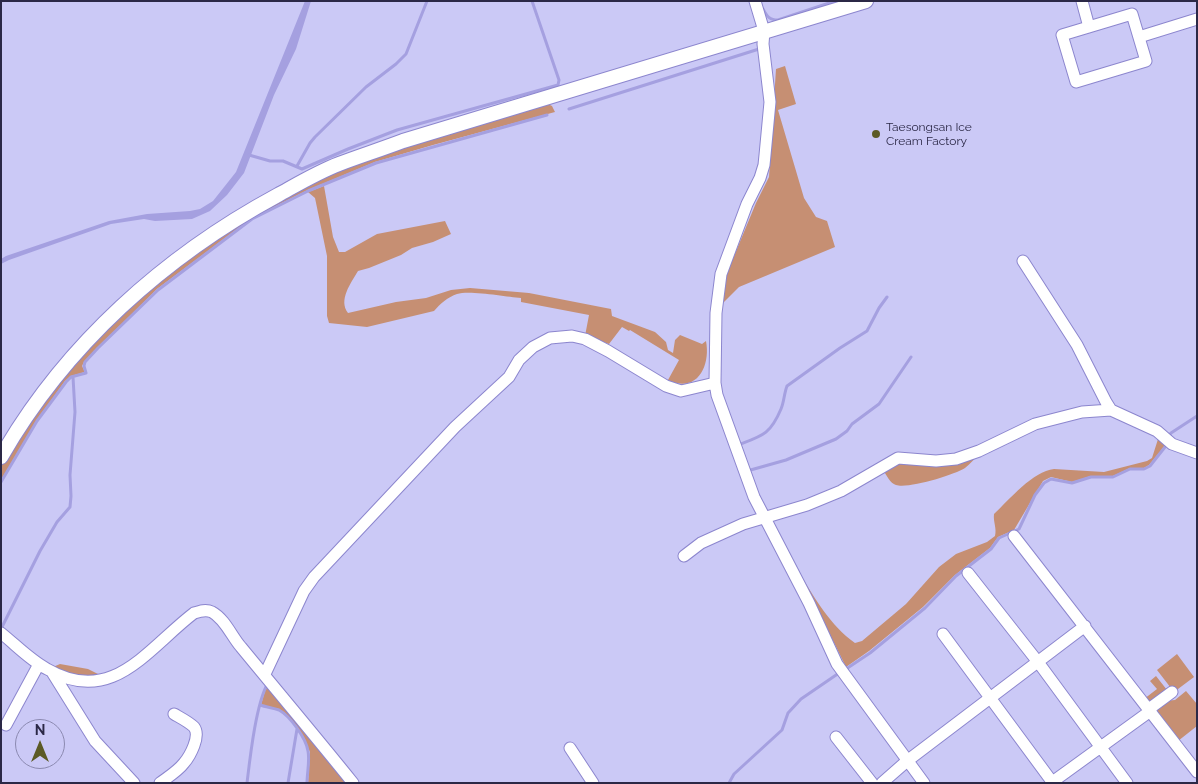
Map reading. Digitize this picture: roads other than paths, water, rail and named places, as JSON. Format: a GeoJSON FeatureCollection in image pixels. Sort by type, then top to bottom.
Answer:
{"type":"FeatureCollection","features":[{"type":"Feature","properties":{"kind":"street"},"geometry":{"type":"LineString","coordinates":[[755,1],[764,31],[763,44],[770,102],[764,165],[721,274],[716,313],[715,383],[717,395],[754,496],[809,603],[837,664],[924,783]]}},
{"type":"Feature","properties":{"kind":"street"},"geometry":{"type":"LineString","coordinates":[[1,457],[33,407],[60,370],[114,311],[204,240],[258,206],[338,164],[403,141],[866,1]]}},
{"type":"Feature","properties":{"kind":"street"},"geometry":{"type":"LineString","coordinates":[[1082,1],[1089,27]]}},
{"type":"Feature","properties":{"kind":"street"},"geometry":{"type":"LineString","coordinates":[[1132,14],[1146,61],[1076,82],[1062,35],[1089,27],[1132,14]]}},
{"type":"Feature","properties":{"kind":"street"},"geometry":{"type":"LineString","coordinates":[[1139,37],[1197,19]]}},
{"type":"Feature","properties":{"kind":"street"},"geometry":{"type":"LineString","coordinates":[[1023,261],[1077,345],[1111,410]]}},
{"type":"Feature","properties":{"kind":"street"},"geometry":{"type":"LineString","coordinates":[[265,674],[304,591],[314,577],[455,427],[509,377],[519,360],[533,347],[550,338],[572,336],[585,339],[666,386],[681,391],[715,383]]}},
{"type":"Feature","properties":{"kind":"street"},"geometry":{"type":"LineString","coordinates":[[684,556],[701,543],[743,524],[807,505],[841,491],[898,458],[936,461],[956,459],[980,451],[1035,424],[1082,412],[1111,410],[1157,431],[1172,444],[1197,453]]}},
{"type":"Feature","properties":{"kind":"street"},"geometry":{"type":"LineString","coordinates":[[1014,536],[1197,772]]}},
{"type":"Feature","properties":{"kind":"street"},"geometry":{"type":"LineString","coordinates":[[968,572],[1038,662],[1127,783]]}},
{"type":"Feature","properties":{"kind":"street"},"geometry":{"type":"LineString","coordinates":[[1,633],[39,664],[60,676],[87,682],[103,681],[128,670],[188,618],[202,610],[212,612],[222,620],[237,643],[265,674],[352,783]]}},
{"type":"Feature","properties":{"kind":"street"},"geometry":{"type":"LineString","coordinates":[[882,783],[907,761],[1085,626]]}},
{"type":"Feature","properties":{"kind":"street"},"geometry":{"type":"LineString","coordinates":[[943,634],[1052,782],[1149,712],[1153,706],[1172,692]]}},
{"type":"Feature","properties":{"kind":"street"},"geometry":{"type":"LineString","coordinates":[[6,725],[39,664]]}},
{"type":"Feature","properties":{"kind":"street"},"geometry":{"type":"LineString","coordinates":[[52,672],[95,741],[134,783]]}},
{"type":"Feature","properties":{"kind":"street"},"geometry":{"type":"LineString","coordinates":[[160,783],[184,764],[194,746],[195,729],[174,714]]}},
{"type":"Feature","properties":{"kind":"street"},"geometry":{"type":"LineString","coordinates":[[836,737],[872,783]]}},
{"type":"Feature","properties":{"kind":"street"},"geometry":{"type":"LineString","coordinates":[[570,748],[593,783]]}},
{"type":"Feature","properties":{"kind":"waterway"},"geometry":{"type":"LineString","coordinates":[[297,166],[315,137],[366,87],[406,54],[427,1]]}},
{"type":"Feature","properties":{"kind":"waterway"},"geometry":{"type":"LineString","coordinates":[[249,155],[270,161],[283,161],[302,169],[397,130],[558,85],[559,80],[532,1]]}},
{"type":"Feature","properties":{"kind":"waterway"},"geometry":{"type":"LineString","coordinates":[[763,9],[769,17],[778,20],[835,1]]}},
{"type":"Feature","properties":{"kind":"waterway"},"geometry":{"type":"LineString","coordinates":[[569,109],[759,49]]}},
{"type":"Feature","properties":{"kind":"waterway"},"geometry":{"type":"LineString","coordinates":[[1,482],[37,421],[71,377],[86,373],[85,362],[98,348],[158,290],[252,219],[308,191],[376,163],[547,115]]}},
{"type":"Feature","properties":{"kind":"waterway"},"geometry":{"type":"LineString","coordinates":[[738,445],[759,437],[769,429],[781,409],[787,386],[867,331],[887,297]]}},
{"type":"Feature","properties":{"kind":"waterway"},"geometry":{"type":"LineString","coordinates":[[747,471],[786,460],[836,439],[847,431],[852,424],[879,404],[911,357]]}},
{"type":"Feature","properties":{"kind":"waterway"},"geometry":{"type":"LineString","coordinates":[[2,627],[40,551],[57,522],[70,507],[70,475],[75,412],[73,377]]}},
{"type":"Feature","properties":{"kind":"waterway"},"geometry":{"type":"LineString","coordinates":[[1167,438],[1171,433],[1197,416]]}},
{"type":"Feature","properties":{"kind":"waterway"},"geometry":{"type":"LineString","coordinates":[[845,667],[846,669],[870,653],[925,608],[956,576],[991,549],[999,538],[1019,529],[1035,495],[1044,483],[1051,479],[1072,483],[1091,477],[1113,477],[1130,469],[1144,469],[1150,466],[1166,444]]}},
{"type":"Feature","properties":{"kind":"waterway"},"geometry":{"type":"LineString","coordinates":[[729,783],[734,774],[782,730],[788,713],[801,699],[839,673]]}},
{"type":"Feature","properties":{"kind":"waterway"},"geometry":{"type":"LineString","coordinates":[[247,783],[257,717],[268,683]]}},
{"type":"Feature","properties":{"kind":"waterway"},"geometry":{"type":"LineString","coordinates":[[260,705],[279,710],[301,734],[309,755],[307,783]]}},
{"type":"Feature","properties":{"kind":"waterway"},"geometry":{"type":"LineString","coordinates":[[288,783],[297,729]]}},
{"type":"Feature","properties":{"kind":"place","name":"Taesongsan Ice Cream Factory"},"geometry":{"type":"Point","coordinates":[876,134]}}]}
